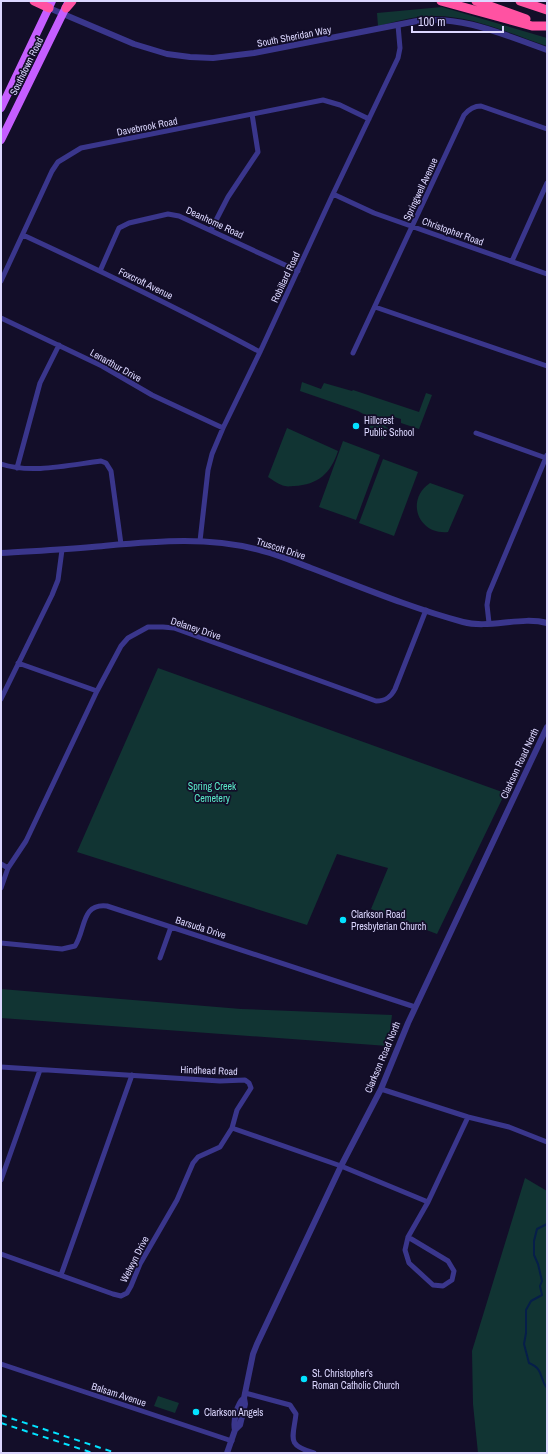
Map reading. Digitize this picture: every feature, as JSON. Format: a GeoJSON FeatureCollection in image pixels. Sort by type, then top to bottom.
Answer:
{"type":"FeatureCollection","features":[{"type":"Feature","properties":{"kind":"highway"},"geometry":{"type":"LineString","coordinates":[[34,1],[50,4]]}},
{"type":"Feature","properties":{"kind":"highway"},"geometry":{"type":"LineString","coordinates":[[441,1],[532,26],[547,26]]}},
{"type":"Feature","properties":{"kind":"highway"},"geometry":{"type":"LineString","coordinates":[[476,1],[547,26]]}},
{"type":"Feature","properties":{"kind":"highway"},"geometry":{"type":"LineString","coordinates":[[520,1],[547,10]]}},
{"type":"Feature","properties":{"kind":"main road","name":"Southdown Road"},"geometry":{"type":"LineString","coordinates":[[1,108],[50,4]]}},
{"type":"Feature","properties":{"kind":"main road","name":"Southdown Road"},"geometry":{"type":"LineString","coordinates":[[1,139],[67,6]]}},
{"type":"Feature","properties":{"kind":"street","name":"South Sheridan Way"},"geometry":{"type":"LineString","coordinates":[[50,4],[67,6],[134,44],[167,54],[198,57],[213,58],[254,54],[429,20],[461,22],[489,29],[547,50]]}},
{"type":"Feature","properties":{"kind":"street","name":"Robillard Road"},"geometry":{"type":"LineString","coordinates":[[200,541],[208,470],[212,454],[398,58],[400,48],[398,25]]}},
{"type":"Feature","properties":{"kind":"street","name":"Davebrook Road"},"geometry":{"type":"LineString","coordinates":[[1,281],[52,171],[58,162],[81,148],[323,100],[340,105],[369,119]]}},
{"type":"Feature","properties":{"kind":"street","name":"Springwell Avenue"},"geometry":{"type":"LineString","coordinates":[[353,353],[464,115],[469,109],[482,106],[547,129]]}},
{"type":"Feature","properties":{"kind":"street"},"geometry":{"type":"LineString","coordinates":[[211,230],[228,197],[258,152],[252,114]]}},
{"type":"Feature","properties":{"kind":"street"},"geometry":{"type":"LineString","coordinates":[[512,261],[547,183]]}},
{"type":"Feature","properties":{"kind":"street","name":"Christopher Road"},"geometry":{"type":"LineString","coordinates":[[333,194],[374,213],[547,274]]}},
{"type":"Feature","properties":{"kind":"street","name":"Deanhome Road"},"geometry":{"type":"LineString","coordinates":[[100,270],[119,228],[124,225],[168,214],[174,214],[298,271]]}},
{"type":"Feature","properties":{"kind":"street","name":"Foxcroft Avenue"},"geometry":{"type":"LineString","coordinates":[[23,235],[100,270],[260,352]]}},
{"type":"Feature","properties":{"kind":"street"},"geometry":{"type":"LineString","coordinates":[[375,307],[547,366]]}},
{"type":"Feature","properties":{"kind":"street","name":"Lenarthur Drive"},"geometry":{"type":"LineString","coordinates":[[1,318],[102,366],[152,395],[223,428]]}},
{"type":"Feature","properties":{"kind":"street"},"geometry":{"type":"LineString","coordinates":[[17,468],[40,383],[59,345]]}},
{"type":"Feature","properties":{"kind":"street"},"geometry":{"type":"LineString","coordinates":[[476,433],[546,456],[489,593],[487,606],[489,623]]}},
{"type":"Feature","properties":{"kind":"street"},"geometry":{"type":"LineString","coordinates":[[1,464],[17,468],[39,468],[101,461],[106,463],[111,471],[121,544]]}},
{"type":"Feature","properties":{"kind":"street","name":"Truscott Drive"},"geometry":{"type":"LineString","coordinates":[[1,553],[62,550],[161,541],[200,541],[222,543],[263,551],[426,610],[464,622],[489,623],[533,621],[547,623]]}},
{"type":"Feature","properties":{"kind":"street"},"geometry":{"type":"LineString","coordinates":[[1,700],[52,595],[58,580],[62,550]]}},
{"type":"Feature","properties":{"kind":"street","name":"Delaney Drive"},"geometry":{"type":"LineString","coordinates":[[1,888],[8,868],[26,841],[97,692],[121,646],[128,638],[148,627],[163,626],[174,628],[376,701],[382,701],[392,696],[426,610]]}},
{"type":"Feature","properties":{"kind":"street"},"geometry":{"type":"LineString","coordinates":[[18,663],[97,692]]}},
{"type":"Feature","properties":{"kind":"street","name":"Clarkson Road North"},"geometry":{"type":"LineString","coordinates":[[227,1453],[235,1430],[234,1424],[240,1401],[245,1395],[253,1354],[257,1344],[342,1166],[381,1089],[415,1007],[545,738],[547,727]]}},
{"type":"Feature","properties":{"kind":"street"},"geometry":{"type":"LineString","coordinates":[[1,864],[8,868]]}},
{"type":"Feature","properties":{"kind":"street","name":"Barsuda Drive"},"geometry":{"type":"LineString","coordinates":[[1,943],[62,949],[75,946],[89,911],[94,907],[107,906],[415,1007]]}},
{"type":"Feature","properties":{"kind":"street"},"geometry":{"type":"LineString","coordinates":[[160,958],[171,927]]}},
{"type":"Feature","properties":{"kind":"street","name":"Hindhead Road"},"geometry":{"type":"LineString","coordinates":[[1,1067],[220,1081],[245,1080],[250,1082],[251,1088],[237,1110],[232,1128]]}},
{"type":"Feature","properties":{"kind":"street"},"geometry":{"type":"LineString","coordinates":[[1,1180],[40,1070]]}},
{"type":"Feature","properties":{"kind":"street"},"geometry":{"type":"LineString","coordinates":[[61,1275],[132,1075]]}},
{"type":"Feature","properties":{"kind":"street"},"geometry":{"type":"LineString","coordinates":[[381,1089],[468,1117],[509,1127],[547,1142]]}},
{"type":"Feature","properties":{"kind":"street"},"geometry":{"type":"LineString","coordinates":[[408,1237],[448,1261],[454,1271],[452,1280],[443,1286],[433,1285],[409,1263],[405,1250],[408,1237],[428,1202],[468,1117]]}},
{"type":"Feature","properties":{"kind":"street"},"geometry":{"type":"LineString","coordinates":[[232,1128],[342,1166],[428,1202]]}},
{"type":"Feature","properties":{"kind":"street","name":"Welwyn Drive"},"geometry":{"type":"LineString","coordinates":[[1,1254],[112,1294],[121,1296],[127,1293],[140,1264],[177,1200],[193,1162],[198,1157],[220,1147],[232,1128]]}},
{"type":"Feature","properties":{"kind":"street","name":"Balsam Avenue"},"geometry":{"type":"LineString","coordinates":[[1,1364],[232,1441]]}},
{"type":"Feature","properties":{"kind":"street"},"geometry":{"type":"LineString","coordinates":[[245,1395],[290,1404],[296,1414],[293,1440],[300,1449],[314,1453]]}},
{"type":"Feature","properties":{"kind":"green space"},"geometry":{"type":"Polygon","coordinates":[[[442,7],[547,38],[547,46],[491,26],[447,17],[418,17],[378,26],[377,13],[442,7]]]}},
{"type":"Feature","properties":{"kind":"green space"},"geometry":{"type":"Polygon","coordinates":[[[302,382],[321,389],[324,383],[352,391],[353,390],[419,412],[426,393],[432,395],[419,429],[401,423],[401,419],[394,417],[391,425],[388,426],[380,423],[388,428],[383,439],[368,432],[371,422],[374,421],[371,417],[300,391],[302,382]]]}},
{"type":"Feature","properties":{"kind":"green space"},"geometry":{"type":"Polygon","coordinates":[[[287,428],[338,451],[332,466],[317,480],[302,485],[287,486],[281,485],[268,477],[287,428]]]}},
{"type":"Feature","properties":{"kind":"green space"},"geometry":{"type":"Polygon","coordinates":[[[343,441],[380,455],[356,520],[319,507],[343,441]]]}},
{"type":"Feature","properties":{"kind":"green space"},"geometry":{"type":"Polygon","coordinates":[[[383,459],[418,472],[394,536],[359,523],[383,459]]]}},
{"type":"Feature","properties":{"kind":"green space"},"geometry":{"type":"Polygon","coordinates":[[[430,483],[464,495],[448,532],[429,528],[418,515],[418,498],[422,490],[430,483]]]}},
{"type":"Feature","properties":{"kind":"green space","name":"Spring Creek Cemetery"},"geometry":{"type":"Polygon","coordinates":[[[158,668],[505,793],[437,934],[371,909],[388,868],[337,854],[307,925],[77,852],[158,668]]]}},
{"type":"Feature","properties":{"kind":"green space"},"geometry":{"type":"Polygon","coordinates":[[[1,989],[241,1009],[392,1015],[388,1046],[1,1018],[1,989]]]}},
{"type":"Feature","properties":{"kind":"green space"},"geometry":{"type":"Polygon","coordinates":[[[525,1178],[547,1191],[547,1453],[478,1453],[473,1404],[472,1351],[525,1178]]]}},
{"type":"Feature","properties":{"kind":"green space"},"geometry":{"type":"Polygon","coordinates":[[[158,1396],[179,1403],[175,1413],[154,1406],[158,1396]]]}},
{"type":"Feature","properties":{"kind":"waterway"},"geometry":{"type":"LineString","coordinates":[[547,1224],[537,1229],[534,1241],[534,1255],[542,1281],[540,1286],[542,1295],[531,1301],[526,1310],[526,1333],[524,1344],[529,1363],[537,1368],[547,1388]]}},
{"type":"Feature","properties":{"kind":"railway"},"geometry":{"type":"LineString","coordinates":[[1,1415],[116,1453]]}},
{"type":"Feature","properties":{"kind":"railway"},"geometry":{"type":"LineString","coordinates":[[1,1423],[93,1453]]}},
{"type":"Feature","properties":{"kind":"place","name":"Hillcrest Public School"},"geometry":{"type":"Point","coordinates":[356,426]}},
{"type":"Feature","properties":{"kind":"place","name":"Clarkson Road Presbyterian Church"},"geometry":{"type":"Point","coordinates":[343,920]}},
{"type":"Feature","properties":{"kind":"place","name":"St. Christopher's Roman Catholic Church"},"geometry":{"type":"Point","coordinates":[304,1379]}},
{"type":"Feature","properties":{"kind":"place","name":"Clarkson Angels"},"geometry":{"type":"Point","coordinates":[196,1412]}}]}
